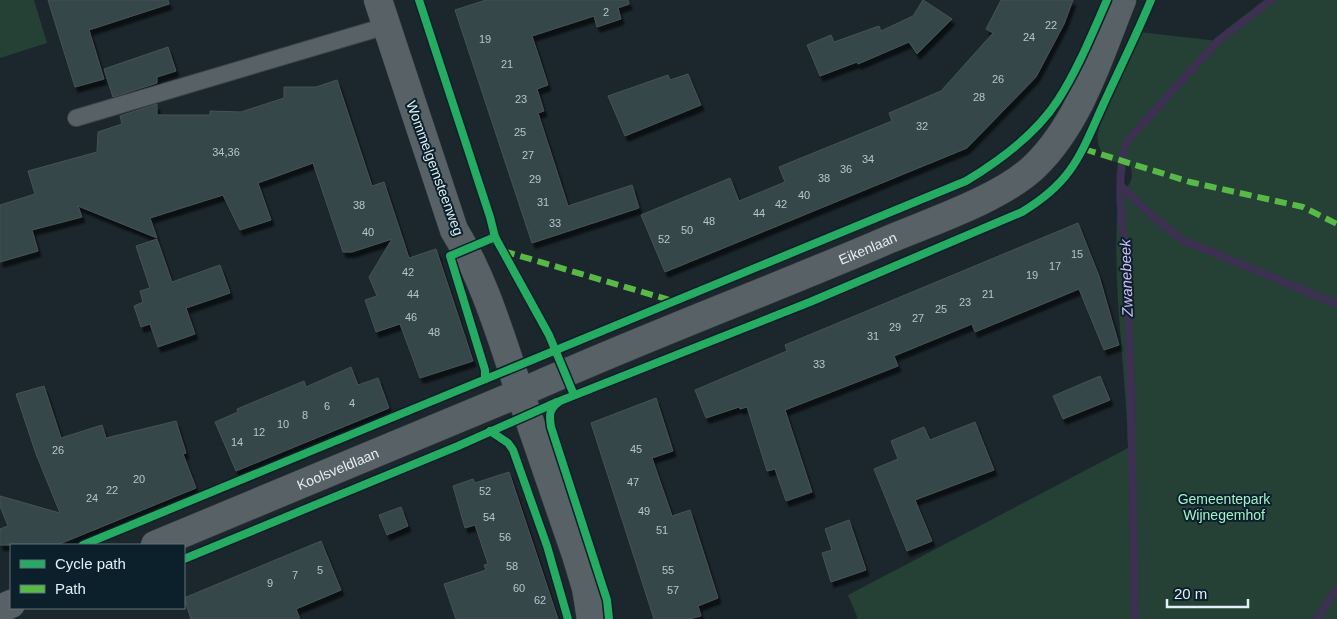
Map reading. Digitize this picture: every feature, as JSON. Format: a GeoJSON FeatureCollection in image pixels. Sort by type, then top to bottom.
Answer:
{"type":"FeatureCollection","features":[{"type":"Feature","properties":{"kind":"street","name":"Wommelgemsteenweg"},"geometry":{"type":"LineString","coordinates":[[378,0],[454,230],[466,250],[500,329],[576,555],[586,588],[591,619]]}},
{"type":"Feature","properties":{"kind":"street","name":"Eikenlaan"},"geometry":{"type":"LineString","coordinates":[[520,393],[607,354],[816,271],[974,203],[1013,184],[1034,167],[1059,139],[1073,116],[1122,0]]}},
{"type":"Feature","properties":{"kind":"street","name":"Koolsveldlaan"},"geometry":{"type":"LineString","coordinates":[[157,544],[520,393]]}},
{"type":"Feature","properties":{"kind":"lane"},"geometry":{"type":"LineString","coordinates":[[76,118],[386,26]]}},
{"type":"Feature","properties":{"kind":"green space"},"geometry":{"type":"Polygon","coordinates":[[[0,0],[34,0],[47,43],[0,58],[0,0]]]}},
{"type":"Feature","properties":{"kind":"green space","name":"Gemeentepark Wijnegemhof"},"geometry":{"type":"Polygon","coordinates":[[[1271,0],[1337,0],[1337,619],[858,619],[848,595],[1128,448],[1116,257],[1119,194],[1129,185],[1132,175],[1130,165],[1107,160],[1101,151],[1098,142],[1098,132],[1101,119],[1140,32],[1218,41],[1271,0]]]}},
{"type":"Feature","properties":{"kind":"building"},"geometry":{"type":"Polygon","coordinates":[[[48,0],[168,0],[169,4],[89,30],[104,79],[75,87],[48,0]]]}},
{"type":"Feature","properties":{"kind":"building"},"geometry":{"type":"Polygon","coordinates":[[[486,0],[628,0],[629,4],[618,8],[621,19],[597,27],[594,16],[532,36],[548,85],[537,89],[544,111],[538,113],[568,206],[632,185],[639,208],[532,243],[455,10],[486,0]]]}},
{"type":"Feature","properties":{"kind":"building"},"geometry":{"type":"Polygon","coordinates":[[[923,0],[952,19],[917,54],[909,42],[858,64],[857,62],[820,76],[807,45],[831,35],[834,42],[879,26],[881,31],[913,16],[923,0]]]}},
{"type":"Feature","properties":{"kind":"building"},"geometry":{"type":"Polygon","coordinates":[[[1001,0],[1073,0],[1064,24],[1036,77],[967,148],[665,272],[641,215],[730,178],[739,201],[785,182],[779,167],[892,121],[889,113],[941,91],[993,33],[986,29],[1001,0]]]}},
{"type":"Feature","properties":{"kind":"building"},"geometry":{"type":"Polygon","coordinates":[[[168,47],[176,71],[157,77],[157,83],[113,97],[104,69],[168,47]]]}},
{"type":"Feature","properties":{"kind":"building"},"geometry":{"type":"Polygon","coordinates":[[[688,74],[701,105],[625,136],[608,96],[668,75],[670,80],[688,74]]]}},
{"type":"Feature","properties":{"kind":"building"},"geometry":{"type":"Polygon","coordinates":[[[337,80],[372,186],[384,182],[409,258],[436,249],[473,361],[420,378],[400,324],[376,332],[365,300],[377,296],[369,277],[392,239],[352,252],[343,252],[313,163],[258,183],[271,220],[240,230],[223,195],[150,218],[157,238],[78,206],[82,217],[32,230],[38,251],[0,262],[0,205],[35,194],[28,171],[97,152],[98,132],[122,124],[120,116],[157,104],[157,115],[210,115],[210,111],[241,112],[284,98],[284,87],[316,87],[337,80]]]}},
{"type":"Feature","properties":{"kind":"building"},"geometry":{"type":"Polygon","coordinates":[[[1078,223],[1099,276],[1119,345],[1104,350],[1079,289],[975,332],[972,324],[894,356],[898,366],[785,410],[812,492],[786,501],[775,469],[767,471],[747,407],[740,409],[739,407],[706,418],[695,390],[787,351],[785,345],[1078,223]]]}},
{"type":"Feature","properties":{"kind":"building"},"geometry":{"type":"Polygon","coordinates":[[[157,239],[172,282],[220,265],[230,293],[186,308],[195,334],[158,347],[150,324],[141,327],[134,306],[143,302],[140,291],[150,288],[136,246],[157,239]]]}},
{"type":"Feature","properties":{"kind":"building"},"geometry":{"type":"Polygon","coordinates":[[[351,367],[358,385],[378,378],[389,408],[236,471],[215,422],[238,412],[237,409],[304,381],[306,387],[351,367]]]}},
{"type":"Feature","properties":{"kind":"building"},"geometry":{"type":"Polygon","coordinates":[[[1100,376],[1110,400],[1063,419],[1053,396],[1100,376]]]}},
{"type":"Feature","properties":{"kind":"building"},"geometry":{"type":"Polygon","coordinates":[[[44,386],[61,438],[102,425],[106,438],[176,421],[186,453],[183,454],[196,488],[59,544],[0,545],[0,529],[8,526],[0,506],[0,496],[60,513],[36,454],[16,394],[44,386]]]}},
{"type":"Feature","properties":{"kind":"building"},"geometry":{"type":"Polygon","coordinates":[[[656,398],[673,451],[652,458],[672,516],[690,510],[718,598],[698,606],[701,616],[689,619],[654,619],[591,423],[656,398]]]}},
{"type":"Feature","properties":{"kind":"building"},"geometry":{"type":"Polygon","coordinates":[[[975,422],[994,470],[915,500],[932,541],[907,551],[874,469],[898,459],[891,441],[924,427],[930,440],[975,422]]]}},
{"type":"Feature","properties":{"kind":"building"},"geometry":{"type":"Polygon","coordinates":[[[509,472],[558,619],[456,619],[444,584],[486,570],[484,565],[488,564],[475,525],[465,528],[453,486],[473,479],[475,483],[509,472]]]}},
{"type":"Feature","properties":{"kind":"building"},"geometry":{"type":"Polygon","coordinates":[[[401,507],[408,526],[387,535],[379,515],[401,507]]]}},
{"type":"Feature","properties":{"kind":"building"},"geometry":{"type":"Polygon","coordinates":[[[849,520],[866,570],[831,582],[822,553],[832,550],[825,529],[849,520]]]}},
{"type":"Feature","properties":{"kind":"building"},"geometry":{"type":"Polygon","coordinates":[[[321,541],[341,590],[296,609],[300,619],[191,619],[185,598],[321,541]]]}},
{"type":"Feature","properties":{"kind":"waterway","name":"Zwanebeek"},"geometry":{"type":"LineString","coordinates":[[1135,619],[1129,320],[1120,190],[1123,156],[1127,141],[1218,41],[1271,0]]}},
{"type":"Feature","properties":{"kind":"waterway"},"geometry":{"type":"LineString","coordinates":[[1122,187],[1152,216],[1183,240],[1337,304]]}},
{"type":"Feature","properties":{"kind":"waterway"},"geometry":{"type":"LineString","coordinates":[[1317,619],[1337,589]]}},
{"type":"Feature","properties":{"kind":"marked path"},"geometry":{"type":"LineString","coordinates":[[1084,149],[1190,182],[1303,207],[1337,224]]}},
{"type":"Feature","properties":{"kind":"marked path"},"geometry":{"type":"LineString","coordinates":[[503,251],[673,301]]}},
{"type":"Feature","properties":{"kind":"cycle path"},"geometry":{"type":"LineString","coordinates":[[419,0],[495,237],[450,256],[485,370],[485,379]]}},
{"type":"Feature","properties":{"kind":"cycle path"},"geometry":{"type":"LineString","coordinates":[[85,544],[966,181],[991,165],[1016,145],[1049,112],[1072,76],[1107,0]]}},
{"type":"Feature","properties":{"kind":"cycle path"},"geometry":{"type":"LineString","coordinates":[[609,619],[607,600],[551,427],[550,415],[552,409],[560,401],[810,302],[1022,212],[1039,201],[1053,190],[1073,166],[1088,139],[1151,0]]}},
{"type":"Feature","properties":{"kind":"cycle path"},"geometry":{"type":"LineString","coordinates":[[495,237],[549,335],[574,395]]}},
{"type":"Feature","properties":{"kind":"cycle path"},"geometry":{"type":"LineString","coordinates":[[185,559],[458,446],[557,402]]}},
{"type":"Feature","properties":{"kind":"cycle path"},"geometry":{"type":"LineString","coordinates":[[490,431],[508,443],[513,450],[547,546],[568,619]]}}]}
